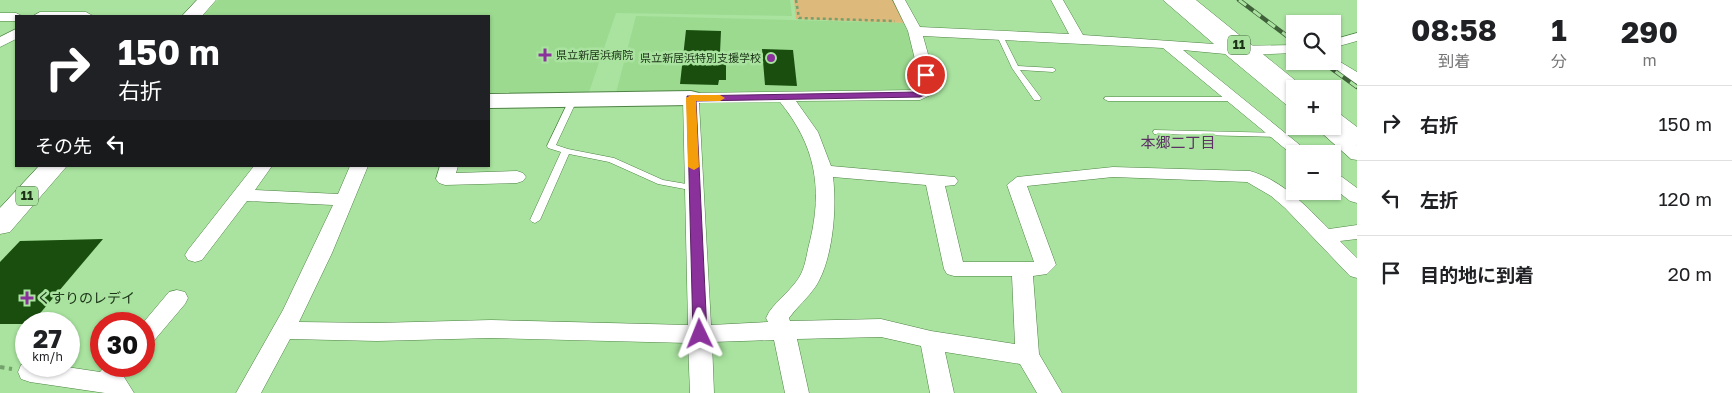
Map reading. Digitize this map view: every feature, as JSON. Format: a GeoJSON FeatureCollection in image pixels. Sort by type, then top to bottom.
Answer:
{"type":"FeatureCollection","features":[{"type":"Feature","properties":{"kind":"highway"},"geometry":{"type":"LineString","coordinates":[[193,15],[207,0]]}},
{"type":"Feature","properties":{"kind":"highway","name":"11"},"geometry":{"type":"LineString","coordinates":[[1184,0],[1239,51],[1286,83]]}},
{"type":"Feature","properties":{"kind":"highway"},"geometry":{"type":"LineString","coordinates":[[1341,127],[1357,139]]}},
{"type":"Feature","properties":{"kind":"highway","name":"11"},"geometry":{"type":"LineString","coordinates":[[1,222],[53,167]]}},
{"type":"Feature","properties":{"kind":"street"},"geometry":{"type":"LineString","coordinates":[[490,101],[920,95],[930,90],[913,26],[899,0]]}},
{"type":"Feature","properties":{"kind":"street"},"geometry":{"type":"LineString","coordinates":[[1057,0],[1078,40]]}},
{"type":"Feature","properties":{"kind":"street"},"geometry":{"type":"LineString","coordinates":[[1169,0],[1239,51],[1286,95]]}},
{"type":"Feature","properties":{"kind":"street"},"geometry":{"type":"LineString","coordinates":[[0,17],[15,17]]}},
{"type":"Feature","properties":{"kind":"street"},"geometry":{"type":"LineString","coordinates":[[913,26],[1000,36],[1167,44],[1239,51],[1267,52],[1286,49]]}},
{"type":"Feature","properties":{"kind":"street"},"geometry":{"type":"LineString","coordinates":[[0,43],[15,34]]}},
{"type":"Feature","properties":{"kind":"street"},"geometry":{"type":"LineString","coordinates":[[1341,41],[1357,36]]}},
{"type":"Feature","properties":{"kind":"street"},"geometry":{"type":"LineString","coordinates":[[1167,44],[1291,145]]}},
{"type":"Feature","properties":{"kind":"street"},"geometry":{"type":"LineString","coordinates":[[0,48],[15,48]]}},
{"type":"Feature","properties":{"kind":"street"},"geometry":{"type":"LineString","coordinates":[[1341,67],[1357,79]]}},
{"type":"Feature","properties":{"kind":"street"},"geometry":{"type":"LineString","coordinates":[[691,98],[702,393]]}},
{"type":"Feature","properties":{"kind":"street"},"geometry":{"type":"LineString","coordinates":[[785,98],[816,143],[822,158],[827,207],[810,277],[784,305],[777,318],[784,332],[797,393]]}},
{"type":"Feature","properties":{"kind":"street"},"geometry":{"type":"LineString","coordinates":[[1333,135],[1357,154]]}},
{"type":"Feature","properties":{"kind":"street"},"geometry":{"type":"LineString","coordinates":[[195,255],[262,167]]}},
{"type":"Feature","properties":{"kind":"street"},"geometry":{"type":"LineString","coordinates":[[248,393],[285,330],[346,200],[359,167]]}},
{"type":"Feature","properties":{"kind":"street"},"geometry":{"type":"LineString","coordinates":[[449,167],[445,179],[517,176]]}},
{"type":"Feature","properties":{"kind":"street"},"geometry":{"type":"LineString","coordinates":[[823,171],[941,181],[954,269],[1020,270],[1040,269],[1046,265],[1016,185],[1023,181],[1113,172],[1250,177],[1266,182],[1357,271]]}},
{"type":"Feature","properties":{"kind":"street"},"geometry":{"type":"LineString","coordinates":[[1341,185],[1357,197]]}},
{"type":"Feature","properties":{"kind":"street"},"geometry":{"type":"LineString","coordinates":[[242,195],[346,200]]}},
{"type":"Feature","properties":{"kind":"street"},"geometry":{"type":"LineString","coordinates":[[1323,236],[1357,232]]}},
{"type":"Feature","properties":{"kind":"street"},"geometry":{"type":"LineString","coordinates":[[1020,270],[1024,279],[1027,355],[1050,393]]}},
{"type":"Feature","properties":{"kind":"street"},"geometry":{"type":"LineString","coordinates":[[155,324],[176,298]]}},
{"type":"Feature","properties":{"kind":"street"},"geometry":{"type":"LineString","coordinates":[[285,330],[491,329],[700,334],[874,328],[998,352],[1027,355]]}},
{"type":"Feature","properties":{"kind":"street"},"geometry":{"type":"LineString","coordinates":[[931,340],[942,393]]}},
{"type":"Feature","properties":{"kind":"street"},"geometry":{"type":"LineString","coordinates":[[77,377],[115,381]]}},
{"type":"Feature","properties":{"kind":"lane"},"geometry":{"type":"LineString","coordinates":[[1000,36],[1015,68],[1036,98]]}},
{"type":"Feature","properties":{"kind":"lane"},"geometry":{"type":"LineString","coordinates":[[1015,68],[1053,70]]}},
{"type":"Feature","properties":{"kind":"lane"},"geometry":{"type":"LineString","coordinates":[[1108,99],[1233,99]]}},
{"type":"Feature","properties":{"kind":"lane"},"geometry":{"type":"LineString","coordinates":[[573,100],[551,146],[611,160],[661,182],[694,188]]}},
{"type":"Feature","properties":{"kind":"lane"},"geometry":{"type":"LineString","coordinates":[[1157,132],[1278,135]]}},
{"type":"Feature","properties":{"kind":"lane"},"geometry":{"type":"LineString","coordinates":[[535,220],[566,151]]}},
{"type":"Feature","properties":{"kind":"path"},"geometry":{"type":"LineString","coordinates":[[796,0],[799,18],[913,26]]}},
{"type":"Feature","properties":{"kind":"shaded area","name":"県立新居浜病院"},"geometry":{"type":"Polygon","coordinates":[[[218,0],[790,0],[792,16],[616,13],[588,95],[490,96],[490,15],[204,15],[218,0]]]}},
{"type":"Feature","properties":{"kind":"shaded area"},"geometry":{"type":"Polygon","coordinates":[[[794,0],[895,0],[907,23],[796,19],[794,0]]]}},
{"type":"Feature","properties":{"kind":"shaded area","name":"県立新居浜特別支援学校"},"geometry":{"type":"Polygon","coordinates":[[[636,16],[907,23],[924,86],[913,92],[616,93],[636,16]]]}},
{"type":"Feature","properties":{"kind":"building"},"geometry":{"type":"Polygon","coordinates":[[[686,30],[721,31],[720,53],[726,53],[726,80],[719,80],[718,85],[680,84],[686,30]]]}},
{"type":"Feature","properties":{"kind":"building"},"geometry":{"type":"Polygon","coordinates":[[[762,49],[793,50],[797,86],[765,85],[762,49]]]}},
{"type":"Feature","properties":{"kind":"building","name":"くすりのレデイ"},"geometry":{"type":"Polygon","coordinates":[[[103,239],[41,312],[15,312],[15,324],[0,324],[0,262],[20,241],[103,239]]]}},
{"type":"Feature","properties":{"kind":"railway"},"geometry":{"type":"LineString","coordinates":[[1239,0],[1286,35]]}},
{"type":"Feature","properties":{"kind":"railway"},"geometry":{"type":"LineString","coordinates":[[1333,70],[1357,87]]}},
{"type":"Feature","properties":{"kind":"slow traffic"},"geometry":{"type":"LineString","coordinates":[[694,167],[691,98],[720,98]]}},
{"type":"Feature","properties":{"kind":"place","name":"県立新居浜病院"},"geometry":{"type":"Point","coordinates":[545,55]}},
{"type":"Feature","properties":{"kind":"place","name":"県立新居浜特別支援学校"},"geometry":{"type":"Point","coordinates":[771,58]}},
{"type":"Feature","properties":{"kind":"place","name":"くすりのレデイ"},"geometry":{"type":"Point","coordinates":[27,298]}},
{"type":"Feature","properties":{"kind":"district","name":"本郷二丁目"},"geometry":{"type":"Point","coordinates":[1178,143]}},
{"type":"Feature","properties":{"kind":"route"},"geometry":{"type":"LineString","coordinates":[[700,334],[691,98],[920,95],[930,90],[926,75]]}}]}
